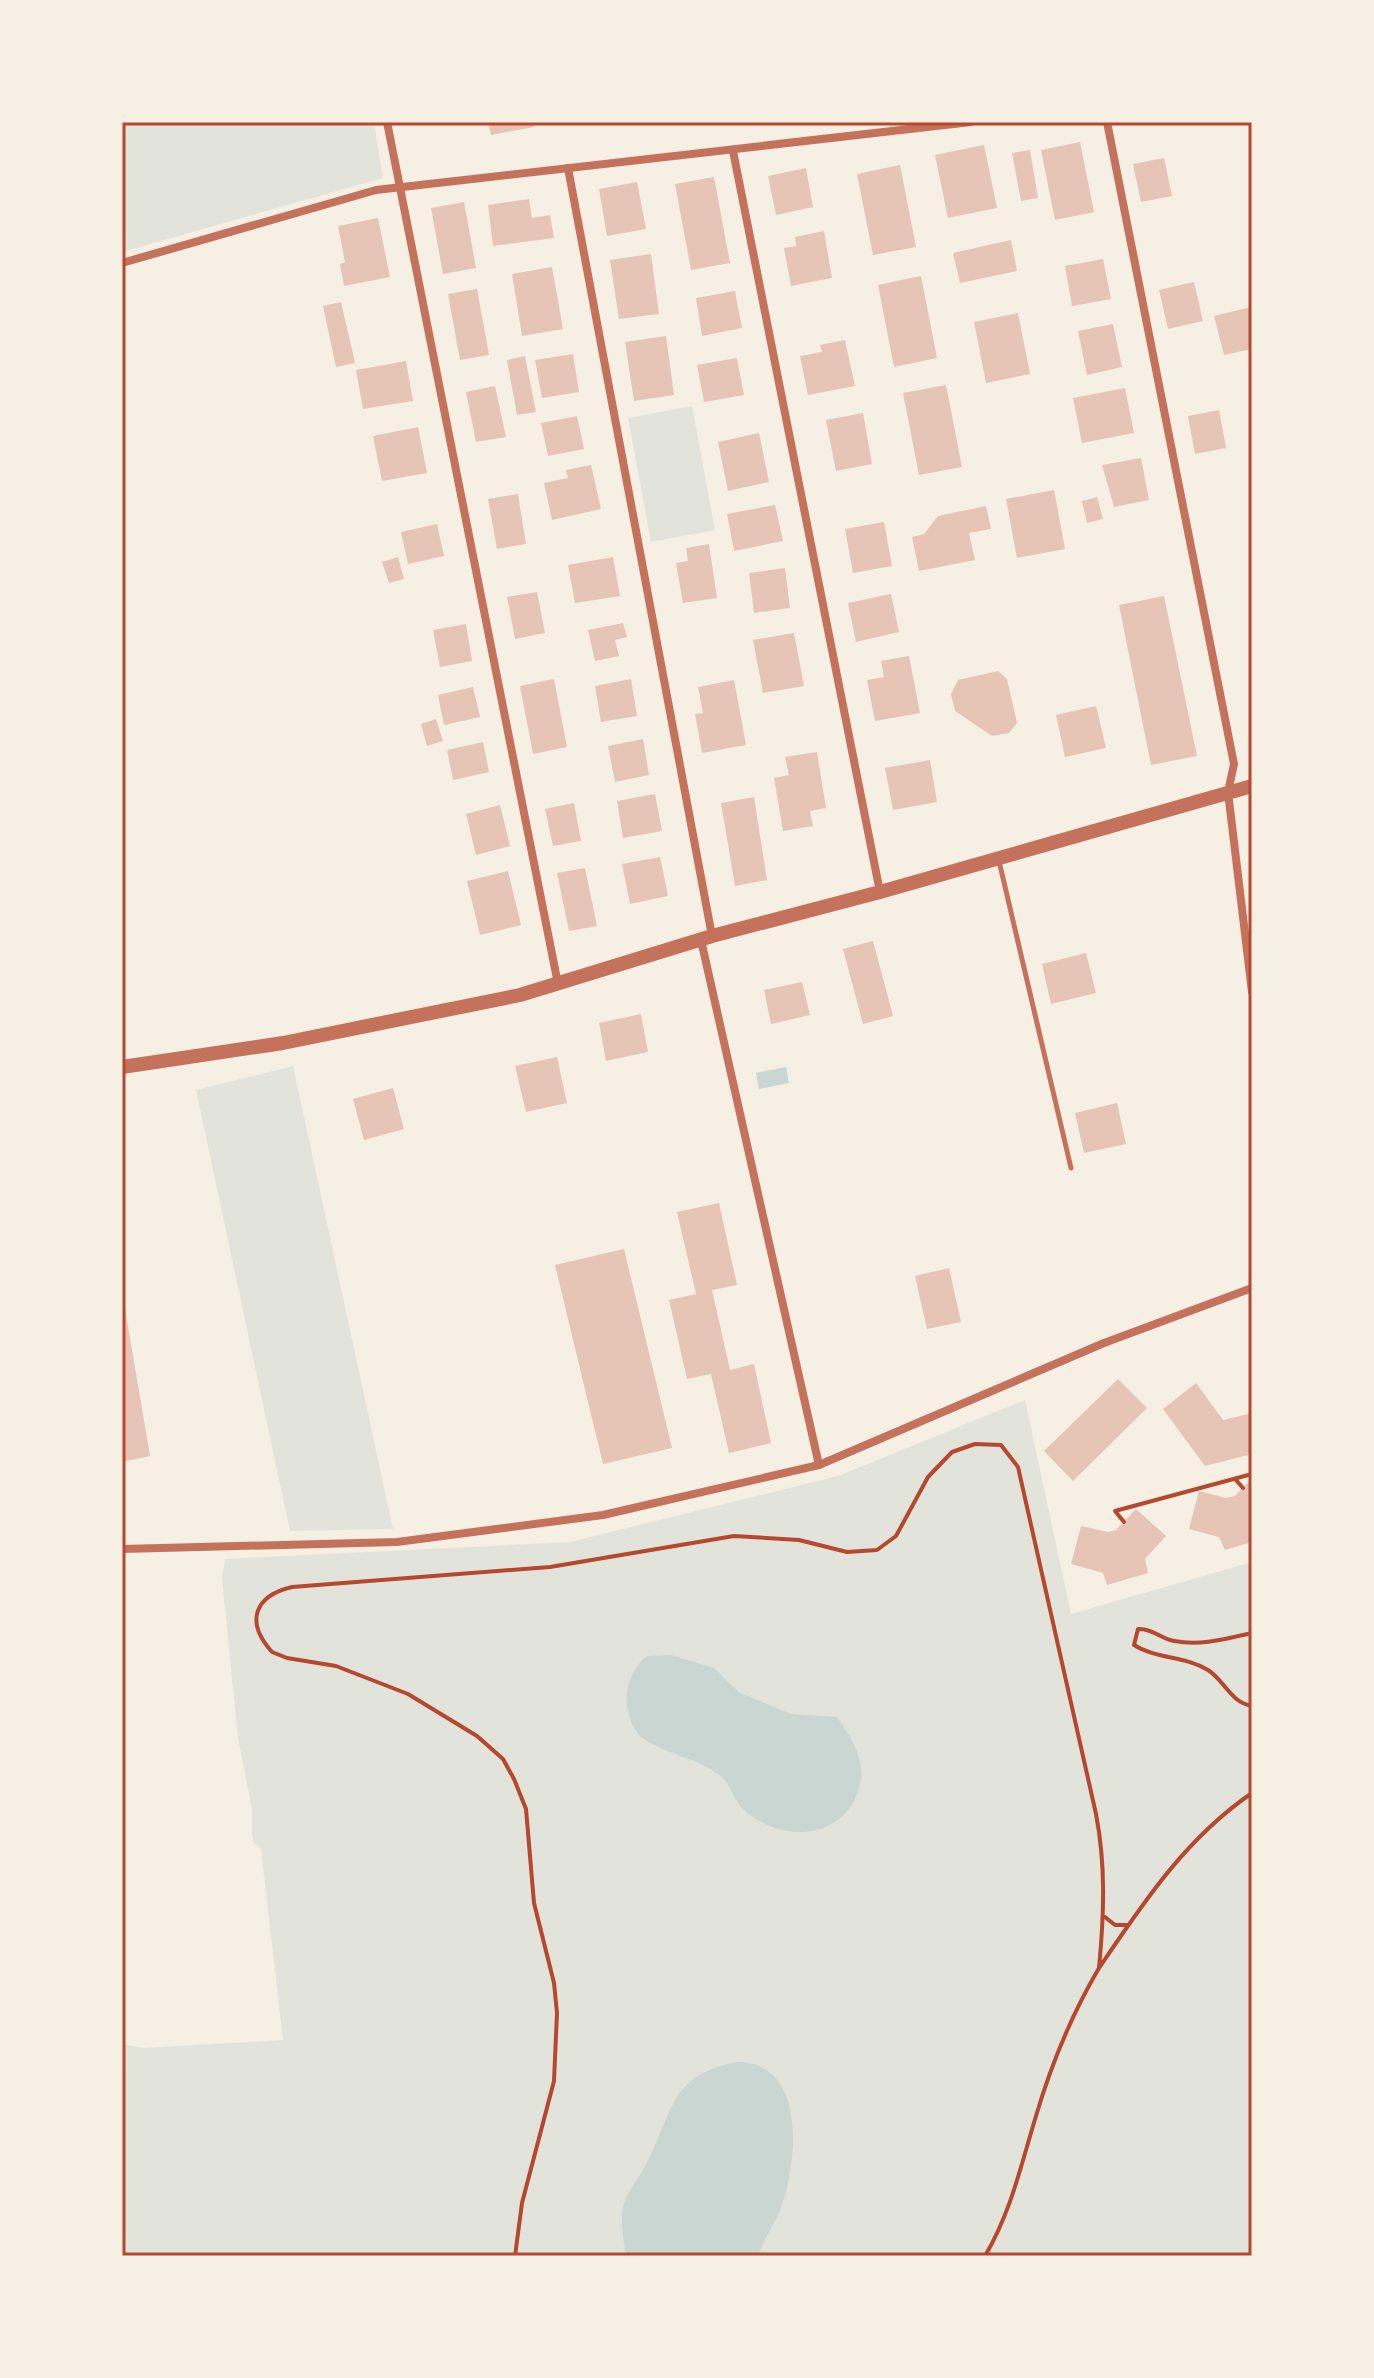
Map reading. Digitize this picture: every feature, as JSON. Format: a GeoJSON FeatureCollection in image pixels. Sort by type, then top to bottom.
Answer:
{"type":"FeatureCollection","features":[{"type":"Feature","properties":{"kind":"street"},"geometry":{"type":"LineString","coordinates":[[387,122],[558,984]]}},
{"type":"Feature","properties":{"kind":"street"},"geometry":{"type":"LineString","coordinates":[[122,263],[398,187],[971,122]]}},
{"type":"Feature","properties":{"kind":"street"},"geometry":{"type":"LineString","coordinates":[[1107,122],[1234,764],[1228,792],[1252,992]]}},
{"type":"Feature","properties":{"kind":"street"},"geometry":{"type":"LineString","coordinates":[[733,151],[880,892]]}},
{"type":"Feature","properties":{"kind":"street"},"geometry":{"type":"LineString","coordinates":[[568,168],[706,938],[819,1465]]}},
{"type":"Feature","properties":{"kind":"street"},"geometry":{"type":"LineString","coordinates":[[122,1067],[406,1020],[558,984],[706,938],[1252,786]]}},
{"type":"Feature","properties":{"kind":"street"},"geometry":{"type":"LineString","coordinates":[[122,1549],[397,1542],[603,1515],[819,1465],[1104,1343],[1252,1288]]}},
{"type":"Feature","properties":{"kind":"lane"},"geometry":{"type":"LineString","coordinates":[[999,858],[1071,1168]]}},
{"type":"Feature","properties":{"kind":"path"},"geometry":{"type":"LineString","coordinates":[[515,2256],[522,2203],[554,2081],[557,2013],[554,1983],[534,1903],[526,1809],[503,1759],[451,1718],[367,1676],[272,1652],[259,1630],[257,1608],[264,1598],[276,1590],[550,1567],[734,1536],[799,1540],[847,1552],[877,1550],[905,1525],[921,1488],[942,1460],[961,1447],[1001,1445],[1018,1467],[1104,1854],[1104,1915],[1099,1968]]}},
{"type":"Feature","properties":{"kind":"path"},"geometry":{"type":"LineString","coordinates":[[1124,1522],[1115,1511],[1252,1474]]}},
{"type":"Feature","properties":{"kind":"path"},"geometry":{"type":"LineString","coordinates":[[1235,1479],[1243,1488]]}},
{"type":"Feature","properties":{"kind":"path"},"geometry":{"type":"LineString","coordinates":[[1252,1633],[1221,1642],[1192,1643],[1167,1640],[1146,1629],[1138,1629],[1134,1645],[1197,1665],[1219,1679],[1233,1698],[1252,1706]]}},
{"type":"Feature","properties":{"kind":"path"},"geometry":{"type":"LineString","coordinates":[[985,2256],[1012,2200],[1036,2116],[1059,2053],[1080,2001],[1099,1968],[1189,1845],[1217,1816],[1252,1793]]}},
{"type":"Feature","properties":{"kind":"path"},"geometry":{"type":"LineString","coordinates":[[1104,1915],[1115,1925],[1128,1925]]}},
{"type":"Feature","properties":{"kind":"shaded area"},"geometry":{"type":"Polygon","coordinates":[[[122,122],[374,122],[383,178],[122,252],[122,122]]]}},
{"type":"Feature","properties":{"kind":"shaded area"},"geometry":{"type":"Polygon","coordinates":[[[692,406],[715,530],[651,542],[628,418],[692,406]]]}},
{"type":"Feature","properties":{"kind":"shaded area"},"geometry":{"type":"Polygon","coordinates":[[[293,1066],[393,1529],[290,1531],[196,1090],[293,1066]]]}},
{"type":"Feature","properties":{"kind":"shaded area"},"geometry":{"type":"Polygon","coordinates":[[[786,1067],[789,1083],[759,1089],[756,1073],[786,1067]]]}},
{"type":"Feature","properties":{"kind":"shaded area"},"geometry":{"type":"Polygon","coordinates":[[[1025,1400],[1071,1614],[1252,1562],[1252,2256],[122,2256],[122,2044],[143,2048],[283,2040],[261,1849],[254,1843],[252,1835],[252,1809],[238,1738],[222,1578],[225,1559],[570,1542],[838,1476],[1025,1400]]]}},
{"type":"Feature","properties":{"kind":"shaded area"},"geometry":{"type":"Polygon","coordinates":[[[671,1655],[714,1668],[740,1693],[791,1714],[837,1717],[855,1747],[861,1767],[859,1789],[844,1815],[817,1830],[787,1831],[771,1826],[743,1809],[726,1781],[718,1774],[641,1737],[634,1728],[627,1707],[629,1684],[639,1664],[647,1656],[671,1655]]]}},
{"type":"Feature","properties":{"kind":"shaded area"},"geometry":{"type":"Polygon","coordinates":[[[737,2062],[759,2066],[775,2077],[785,2093],[791,2113],[793,2135],[789,2180],[781,2206],[758,2256],[626,2256],[623,2208],[672,2105],[688,2083],[700,2075],[737,2062]]]}},
{"type":"Feature","properties":{"kind":"building"},"geometry":{"type":"Polygon","coordinates":[[[488,122],[533,122],[534,127],[491,135],[488,122]]]}},
{"type":"Feature","properties":{"kind":"building"},"geometry":{"type":"Polygon","coordinates":[[[1080,142],[1094,212],[1055,220],[1041,150],[1080,142]]]}},
{"type":"Feature","properties":{"kind":"building"},"geometry":{"type":"Polygon","coordinates":[[[984,145],[997,208],[948,218],[935,155],[984,145]]]}},
{"type":"Feature","properties":{"kind":"building"},"geometry":{"type":"Polygon","coordinates":[[[1030,150],[1038,198],[1021,201],[1012,153],[1030,150]]]}},
{"type":"Feature","properties":{"kind":"building"},"geometry":{"type":"Polygon","coordinates":[[[1164,158],[1172,196],[1141,202],[1133,164],[1164,158]]]}},
{"type":"Feature","properties":{"kind":"building"},"geometry":{"type":"Polygon","coordinates":[[[900,165],[916,247],[873,255],[857,174],[900,165]]]}},
{"type":"Feature","properties":{"kind":"building"},"geometry":{"type":"Polygon","coordinates":[[[806,168],[813,207],[776,215],[768,176],[806,168]]]}},
{"type":"Feature","properties":{"kind":"building"},"geometry":{"type":"Polygon","coordinates":[[[714,177],[730,263],[691,270],[675,184],[714,177]]]}},
{"type":"Feature","properties":{"kind":"building"},"geometry":{"type":"Polygon","coordinates":[[[637,182],[646,229],[607,236],[599,189],[637,182]]]}},
{"type":"Feature","properties":{"kind":"building"},"geometry":{"type":"Polygon","coordinates":[[[529,199],[532,218],[550,215],[554,238],[493,246],[488,205],[529,199]]]}},
{"type":"Feature","properties":{"kind":"building"},"geometry":{"type":"Polygon","coordinates":[[[464,202],[476,268],[443,274],[431,208],[464,202]]]}},
{"type":"Feature","properties":{"kind":"building"},"geometry":{"type":"Polygon","coordinates":[[[378,218],[390,277],[344,286],[340,264],[345,262],[338,226],[378,218]]]}},
{"type":"Feature","properties":{"kind":"building"},"geometry":{"type":"Polygon","coordinates":[[[824,231],[832,278],[791,286],[784,248],[796,246],[795,237],[824,231]]]}},
{"type":"Feature","properties":{"kind":"building"},"geometry":{"type":"Polygon","coordinates":[[[1011,240],[1017,271],[960,283],[953,253],[1011,240]]]}},
{"type":"Feature","properties":{"kind":"building"},"geometry":{"type":"Polygon","coordinates":[[[651,254],[659,314],[619,319],[610,260],[651,254]]]}},
{"type":"Feature","properties":{"kind":"building"},"geometry":{"type":"Polygon","coordinates":[[[1103,259],[1111,299],[1072,306],[1065,266],[1103,259]]]}},
{"type":"Feature","properties":{"kind":"building"},"geometry":{"type":"Polygon","coordinates":[[[552,267],[563,329],[522,336],[512,274],[552,267]]]}},
{"type":"Feature","properties":{"kind":"building"},"geometry":{"type":"Polygon","coordinates":[[[921,276],[937,358],[894,367],[878,285],[921,276]]]}},
{"type":"Feature","properties":{"kind":"building"},"geometry":{"type":"Polygon","coordinates":[[[1194,282],[1203,321],[1168,329],[1159,290],[1194,282]]]}},
{"type":"Feature","properties":{"kind":"building"},"geometry":{"type":"Polygon","coordinates":[[[477,289],[489,355],[460,360],[448,294],[477,289]]]}},
{"type":"Feature","properties":{"kind":"building"},"geometry":{"type":"Polygon","coordinates":[[[735,291],[742,328],[702,336],[696,298],[735,291]]]}},
{"type":"Feature","properties":{"kind":"building"},"geometry":{"type":"Polygon","coordinates":[[[341,302],[355,363],[336,367],[323,306],[341,302]]]}},
{"type":"Feature","properties":{"kind":"building"},"geometry":{"type":"Polygon","coordinates":[[[1251,307],[1252,349],[1224,355],[1214,316],[1251,307]]]}},
{"type":"Feature","properties":{"kind":"building"},"geometry":{"type":"Polygon","coordinates":[[[1018,313],[1030,374],[986,383],[974,322],[1018,313]]]}},
{"type":"Feature","properties":{"kind":"building"},"geometry":{"type":"Polygon","coordinates":[[[1113,324],[1122,367],[1087,375],[1078,331],[1113,324]]]}},
{"type":"Feature","properties":{"kind":"building"},"geometry":{"type":"Polygon","coordinates":[[[666,336],[674,395],[634,401],[625,342],[666,336]]]}},
{"type":"Feature","properties":{"kind":"building"},"geometry":{"type":"Polygon","coordinates":[[[845,340],[855,386],[808,395],[800,356],[822,352],[820,345],[845,340]]]}},
{"type":"Feature","properties":{"kind":"building"},"geometry":{"type":"Polygon","coordinates":[[[573,354],[579,392],[542,398],[535,360],[573,354]]]}},
{"type":"Feature","properties":{"kind":"building"},"geometry":{"type":"Polygon","coordinates":[[[525,356],[536,412],[517,415],[507,360],[525,356]]]}},
{"type":"Feature","properties":{"kind":"building"},"geometry":{"type":"Polygon","coordinates":[[[737,358],[744,395],[704,402],[697,365],[737,358]]]}},
{"type":"Feature","properties":{"kind":"building"},"geometry":{"type":"Polygon","coordinates":[[[406,361],[413,401],[363,409],[356,370],[406,361]]]}},
{"type":"Feature","properties":{"kind":"building"},"geometry":{"type":"Polygon","coordinates":[[[946,385],[962,467],[919,475],[903,393],[946,385]]]}},
{"type":"Feature","properties":{"kind":"building"},"geometry":{"type":"Polygon","coordinates":[[[495,386],[506,437],[476,442],[466,392],[495,386]]]}},
{"type":"Feature","properties":{"kind":"building"},"geometry":{"type":"Polygon","coordinates":[[[1125,388],[1134,433],[1082,443],[1073,398],[1125,388]]]}},
{"type":"Feature","properties":{"kind":"building"},"geometry":{"type":"Polygon","coordinates":[[[1219,410],[1226,448],[1195,454],[1188,416],[1219,410]]]}},
{"type":"Feature","properties":{"kind":"building"},"geometry":{"type":"Polygon","coordinates":[[[863,413],[872,464],[836,471],[826,420],[863,413]]]}},
{"type":"Feature","properties":{"kind":"building"},"geometry":{"type":"Polygon","coordinates":[[[577,416],[584,449],[548,456],[541,423],[577,416]]]}},
{"type":"Feature","properties":{"kind":"building"},"geometry":{"type":"Polygon","coordinates":[[[418,427],[427,473],[382,481],[373,436],[418,427]]]}},
{"type":"Feature","properties":{"kind":"building"},"geometry":{"type":"Polygon","coordinates":[[[759,433],[769,482],[728,491],[718,442],[759,433]]]}},
{"type":"Feature","properties":{"kind":"building"},"geometry":{"type":"Polygon","coordinates":[[[1141,458],[1149,500],[1114,507],[1102,465],[1141,458]]]}},
{"type":"Feature","properties":{"kind":"building"},"geometry":{"type":"Polygon","coordinates":[[[591,465],[601,509],[552,520],[544,483],[568,478],[566,470],[591,465]]]}},
{"type":"Feature","properties":{"kind":"building"},"geometry":{"type":"Polygon","coordinates":[[[1054,490],[1065,549],[1017,558],[1006,499],[1054,490]]]}},
{"type":"Feature","properties":{"kind":"building"},"geometry":{"type":"Polygon","coordinates":[[[518,494],[526,544],[497,549],[488,499],[518,494]]]}},
{"type":"Feature","properties":{"kind":"building"},"geometry":{"type":"Polygon","coordinates":[[[1097,497],[1103,519],[1087,523],[1082,501],[1097,497]]]}},
{"type":"Feature","properties":{"kind":"building"},"geometry":{"type":"Polygon","coordinates":[[[775,505],[783,541],[734,551],[727,514],[775,505]]]}},
{"type":"Feature","properties":{"kind":"building"},"geometry":{"type":"Polygon","coordinates":[[[986,506],[991,529],[969,533],[975,560],[919,571],[912,537],[924,534],[938,516],[986,506]]]}},
{"type":"Feature","properties":{"kind":"building"},"geometry":{"type":"Polygon","coordinates":[[[884,522],[892,566],[853,573],[845,529],[884,522]]]}},
{"type":"Feature","properties":{"kind":"building"},"geometry":{"type":"Polygon","coordinates":[[[437,524],[444,556],[408,564],[401,532],[437,524]]]}},
{"type":"Feature","properties":{"kind":"building"},"geometry":{"type":"Polygon","coordinates":[[[709,544],[717,598],[683,603],[676,563],[688,561],[686,548],[709,544]]]}},
{"type":"Feature","properties":{"kind":"building"},"geometry":{"type":"Polygon","coordinates":[[[398,557],[404,579],[389,583],[382,562],[398,557]]]}},
{"type":"Feature","properties":{"kind":"building"},"geometry":{"type":"Polygon","coordinates":[[[613,557],[620,596],[575,603],[568,565],[613,557]]]}},
{"type":"Feature","properties":{"kind":"building"},"geometry":{"type":"Polygon","coordinates":[[[785,568],[790,608],[754,613],[749,573],[785,568]]]}},
{"type":"Feature","properties":{"kind":"building"},"geometry":{"type":"Polygon","coordinates":[[[537,592],[545,633],[515,639],[507,597],[537,592]]]}},
{"type":"Feature","properties":{"kind":"building"},"geometry":{"type":"Polygon","coordinates":[[[891,594],[899,632],[856,642],[848,603],[891,594]]]}},
{"type":"Feature","properties":{"kind":"building"},"geometry":{"type":"Polygon","coordinates":[[[1164,596],[1197,756],[1151,765],[1119,605],[1164,596]]]}},
{"type":"Feature","properties":{"kind":"building"},"geometry":{"type":"Polygon","coordinates":[[[623,623],[627,637],[615,640],[619,656],[595,661],[588,630],[623,623]]]}},
{"type":"Feature","properties":{"kind":"building"},"geometry":{"type":"Polygon","coordinates":[[[466,624],[472,661],[440,667],[433,630],[466,624]]]}},
{"type":"Feature","properties":{"kind":"building"},"geometry":{"type":"Polygon","coordinates":[[[794,633],[804,686],[763,693],[753,640],[794,633]]]}},
{"type":"Feature","properties":{"kind":"building"},"geometry":{"type":"Polygon","coordinates":[[[909,656],[920,713],[875,721],[867,680],[884,677],[881,661],[909,656]]]}},
{"type":"Feature","properties":{"kind":"building"},"geometry":{"type":"Polygon","coordinates":[[[998,671],[1007,679],[1017,723],[1009,733],[992,736],[955,711],[951,694],[958,680],[998,671]]]}},
{"type":"Feature","properties":{"kind":"building"},"geometry":{"type":"Polygon","coordinates":[[[554,679],[567,747],[533,754],[520,686],[554,679]]]}},
{"type":"Feature","properties":{"kind":"building"},"geometry":{"type":"Polygon","coordinates":[[[631,679],[637,716],[601,722],[595,686],[631,679]]]}},
{"type":"Feature","properties":{"kind":"building"},"geometry":{"type":"Polygon","coordinates":[[[734,680],[746,745],[702,753],[695,714],[703,713],[698,687],[734,680]]]}},
{"type":"Feature","properties":{"kind":"building"},"geometry":{"type":"Polygon","coordinates":[[[473,687],[480,717],[444,725],[438,695],[473,687]]]}},
{"type":"Feature","properties":{"kind":"building"},"geometry":{"type":"Polygon","coordinates":[[[1096,706],[1106,748],[1065,757],[1056,715],[1096,706]]]}},
{"type":"Feature","properties":{"kind":"building"},"geometry":{"type":"Polygon","coordinates":[[[436,719],[443,741],[427,746],[421,724],[436,719]]]}},
{"type":"Feature","properties":{"kind":"building"},"geometry":{"type":"Polygon","coordinates":[[[643,739],[649,775],[615,782],[608,746],[643,739]]]}},
{"type":"Feature","properties":{"kind":"building"},"geometry":{"type":"Polygon","coordinates":[[[483,742],[489,772],[453,780],[447,750],[483,742]]]}},
{"type":"Feature","properties":{"kind":"building"},"geometry":{"type":"Polygon","coordinates":[[[817,752],[826,808],[810,811],[813,826],[783,831],[774,778],[789,775],[785,757],[817,752]]]}},
{"type":"Feature","properties":{"kind":"building"},"geometry":{"type":"Polygon","coordinates":[[[930,760],[937,802],[893,810],[885,768],[930,760]]]}},
{"type":"Feature","properties":{"kind":"building"},"geometry":{"type":"Polygon","coordinates":[[[655,794],[662,831],[623,838],[617,801],[655,794]]]}},
{"type":"Feature","properties":{"kind":"building"},"geometry":{"type":"Polygon","coordinates":[[[754,797],[767,880],[735,886],[721,803],[754,797]]]}},
{"type":"Feature","properties":{"kind":"building"},"geometry":{"type":"Polygon","coordinates":[[[574,803],[581,841],[553,846],[545,809],[574,803]]]}},
{"type":"Feature","properties":{"kind":"building"},"geometry":{"type":"Polygon","coordinates":[[[500,805],[510,846],[476,855],[466,814],[500,805]]]}},
{"type":"Feature","properties":{"kind":"building"},"geometry":{"type":"Polygon","coordinates":[[[660,857],[668,896],[630,904],[622,864],[660,857]]]}},
{"type":"Feature","properties":{"kind":"building"},"geometry":{"type":"Polygon","coordinates":[[[585,868],[597,926],[569,931],[557,873],[585,868]]]}},
{"type":"Feature","properties":{"kind":"building"},"geometry":{"type":"Polygon","coordinates":[[[508,871],[521,925],[480,935],[467,881],[508,871]]]}},
{"type":"Feature","properties":{"kind":"building"},"geometry":{"type":"Polygon","coordinates":[[[873,941],[893,1016],[863,1024],[843,949],[873,941]]]}},
{"type":"Feature","properties":{"kind":"building"},"geometry":{"type":"Polygon","coordinates":[[[1086,953],[1096,993],[1051,1004],[1042,964],[1086,953]]]}},
{"type":"Feature","properties":{"kind":"building"},"geometry":{"type":"Polygon","coordinates":[[[802,982],[810,1015],[771,1024],[764,990],[802,982]]]}},
{"type":"Feature","properties":{"kind":"building"},"geometry":{"type":"Polygon","coordinates":[[[641,1014],[648,1052],[606,1061],[599,1023],[641,1014]]]}},
{"type":"Feature","properties":{"kind":"building"},"geometry":{"type":"Polygon","coordinates":[[[557,1057],[567,1103],[526,1112],[515,1066],[557,1057]]]}},
{"type":"Feature","properties":{"kind":"building"},"geometry":{"type":"Polygon","coordinates":[[[393,1088],[404,1129],[364,1140],[353,1099],[393,1088]]]}},
{"type":"Feature","properties":{"kind":"building"},"geometry":{"type":"Polygon","coordinates":[[[1117,1103],[1126,1144],[1084,1153],[1075,1113],[1117,1103]]]}},
{"type":"Feature","properties":{"kind":"building"},"geometry":{"type":"Polygon","coordinates":[[[719,1203],[737,1285],[712,1290],[730,1370],[754,1364],[771,1443],[729,1453],[711,1374],[687,1379],[669,1300],[696,1294],[677,1212],[719,1203]]]}},
{"type":"Feature","properties":{"kind":"building"},"geometry":{"type":"Polygon","coordinates":[[[624,1249],[672,1448],[603,1464],[555,1265],[624,1249]]]}},
{"type":"Feature","properties":{"kind":"building"},"geometry":{"type":"Polygon","coordinates":[[[949,1268],[961,1322],[927,1329],[915,1276],[949,1268]]]}},
{"type":"Feature","properties":{"kind":"building"},"geometry":{"type":"Polygon","coordinates":[[[122,1291],[150,1456],[122,1462],[122,1291]]]}},
{"type":"Feature","properties":{"kind":"building"},"geometry":{"type":"Polygon","coordinates":[[[1118,1379],[1147,1408],[1073,1481],[1044,1451],[1118,1379]]]}},
{"type":"Feature","properties":{"kind":"building"},"geometry":{"type":"Polygon","coordinates":[[[1196,1383],[1223,1420],[1252,1413],[1252,1454],[1205,1466],[1163,1409],[1196,1383]]]}},
{"type":"Feature","properties":{"kind":"building"},"geometry":{"type":"Polygon","coordinates":[[[1252,1478],[1252,1542],[1225,1550],[1219,1537],[1189,1529],[1199,1491],[1226,1498],[1235,1496],[1252,1478]]]}},
{"type":"Feature","properties":{"kind":"building"},"geometry":{"type":"Polygon","coordinates":[[[1136,1509],[1166,1536],[1145,1559],[1148,1573],[1107,1585],[1103,1573],[1071,1564],[1081,1526],[1108,1532],[1116,1530],[1136,1509]]]}}]}
